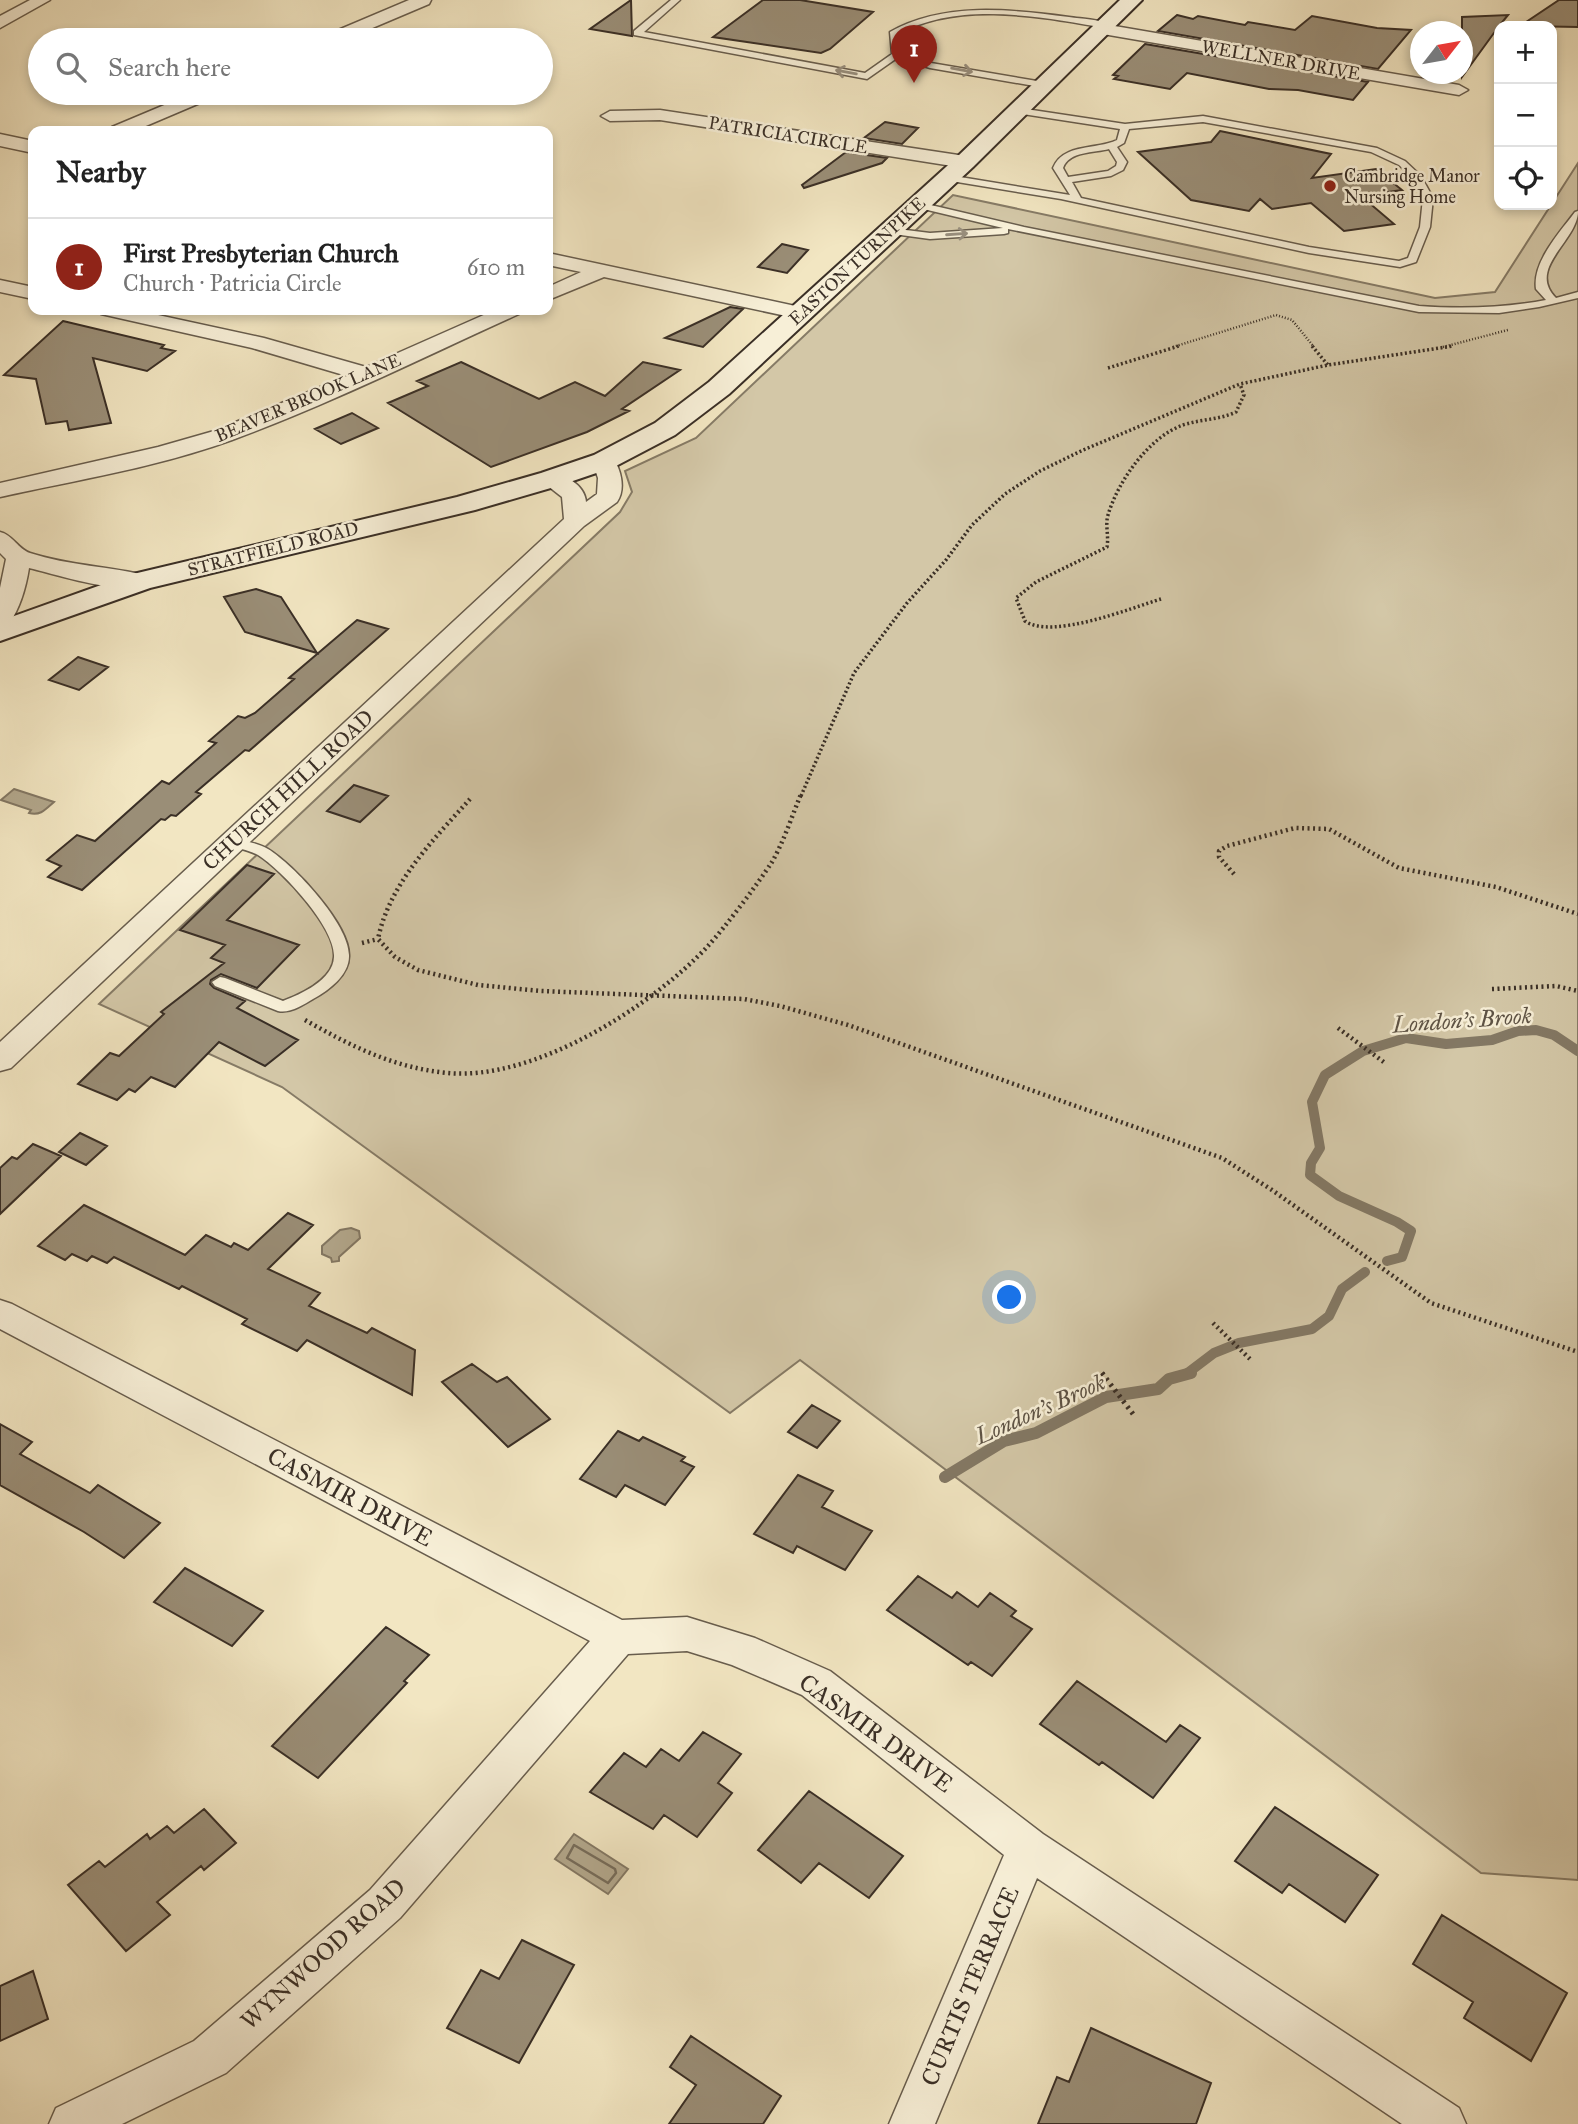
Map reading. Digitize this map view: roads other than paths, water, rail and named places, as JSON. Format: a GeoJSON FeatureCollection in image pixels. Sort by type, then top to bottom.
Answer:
{"type":"FeatureCollection","features":[{"type":"Feature","properties":{"kind":"main road","name":"EASTON TURNPIKE"},"geometry":{"type":"LineString","coordinates":[[551,479],[604,461],[665,429],[719,388],[956,170],[1132,0]]}},
{"type":"Feature","properties":{"kind":"main road","name":"STRATFIELD ROAD"},"geometry":{"type":"LineString","coordinates":[[0,632],[140,581],[465,503],[551,479]]}},
{"type":"Feature","properties":{"kind":"street"},"geometry":{"type":"LineString","coordinates":[[0,23],[42,0]]}},
{"type":"Feature","properties":{"kind":"street"},"geometry":{"type":"LineString","coordinates":[[358,28],[423,0]]}},
{"type":"Feature","properties":{"kind":"street","name":"WELLNER DRIVE"},"geometry":{"type":"LineString","coordinates":[[1104,27],[1459,90]]}},
{"type":"Feature","properties":{"kind":"street"},"geometry":{"type":"LineString","coordinates":[[131,126],[180,105]]}},
{"type":"Feature","properties":{"kind":"street","name":"PATRICIA CIRCLE"},"geometry":{"type":"LineString","coordinates":[[610,116],[660,115],[956,170]]}},
{"type":"Feature","properties":{"kind":"street"},"geometry":{"type":"LineString","coordinates":[[0,140],[28,146]]}},
{"type":"Feature","properties":{"kind":"street"},"geometry":{"type":"LineString","coordinates":[[553,260],[800,313]]}},
{"type":"Feature","properties":{"kind":"street"},"geometry":{"type":"LineString","coordinates":[[553,292],[601,271]]}},
{"type":"Feature","properties":{"kind":"street"},"geometry":{"type":"LineString","coordinates":[[0,286],[28,292]]}},
{"type":"Feature","properties":{"kind":"street"},"geometry":{"type":"LineString","coordinates":[[130,315],[256,343],[366,374]]}},
{"type":"Feature","properties":{"kind":"street","name":"BEAVER BROOK LANE"},"geometry":{"type":"LineString","coordinates":[[0,490],[163,453],[222,436],[292,409],[501,315]]}},
{"type":"Feature","properties":{"kind":"street","name":"CHURCH HILL ROAD"},"geometry":{"type":"LineString","coordinates":[[0,1060],[576,520],[609,497],[610,478],[604,461]]}},
{"type":"Feature","properties":{"kind":"street"},"geometry":{"type":"LineString","coordinates":[[551,479],[575,494],[576,520]]}},
{"type":"Feature","properties":{"kind":"street"},"geometry":{"type":"LineString","coordinates":[[0,539],[18,558],[95,576],[140,581]]}},
{"type":"Feature","properties":{"kind":"street"},"geometry":{"type":"LineString","coordinates":[[0,619],[14,584],[18,558]]}},
{"type":"Feature","properties":{"kind":"street","name":"CASMIR DRIVE"},"geometry":{"type":"LineString","coordinates":[[0,1313],[618,1637],[687,1634],[741,1650],[816,1684],[1028,1848],[1443,2124]]}},
{"type":"Feature","properties":{"kind":"street","name":"WYNWOOD ROAD"},"geometry":{"type":"LineString","coordinates":[[72,2124],[210,2057],[384,1904],[618,1637]]}},
{"type":"Feature","properties":{"kind":"street","name":"CURTIS TERRACE"},"geometry":{"type":"LineString","coordinates":[[912,2124],[1028,1848]]}},
{"type":"Feature","properties":{"kind":"lane"},"geometry":{"type":"LineString","coordinates":[[676,0],[637,33],[867,76],[896,55]]}},
{"type":"Feature","properties":{"kind":"lane"},"geometry":{"type":"LineString","coordinates":[[896,55],[894,34],[901,24],[948,6],[995,6],[1104,27]]}},
{"type":"Feature","properties":{"kind":"lane"},"geometry":{"type":"LineString","coordinates":[[896,55],[930,65],[1046,85]]}},
{"type":"Feature","properties":{"kind":"lane"},"geometry":{"type":"LineString","coordinates":[[956,170],[1078,200],[1310,250],[1400,264],[1412,260],[1425,227],[1428,198],[1418,178],[1402,163],[1374,150],[1203,119],[1125,127],[1018,111]]}},
{"type":"Feature","properties":{"kind":"lane"},"geometry":{"type":"LineString","coordinates":[[1078,200],[1068,180],[1058,168],[1061,160],[1082,150],[1112,147],[1121,141],[1125,127]]}},
{"type":"Feature","properties":{"kind":"lane"},"geometry":{"type":"LineString","coordinates":[[1068,180],[1111,173],[1120,168],[1122,162],[1112,147]]}},
{"type":"Feature","properties":{"kind":"lane"},"geometry":{"type":"LineString","coordinates":[[918,205],[1024,230],[1405,307],[1465,312],[1513,308],[1578,295]]}},
{"type":"Feature","properties":{"kind":"lane"},"geometry":{"type":"LineString","coordinates":[[1553,300],[1541,288],[1540,278],[1548,259],[1578,214]]}},
{"type":"Feature","properties":{"kind":"lane"},"geometry":{"type":"LineString","coordinates":[[890,231],[930,236],[1024,230]]}},
{"type":"Feature","properties":{"kind":"lane"},"geometry":{"type":"LineString","coordinates":[[220,982],[283,1007],[315,992],[335,973],[342,961],[342,947],[314,902],[261,850],[232,842]]}},
{"type":"Feature","properties":{"kind":"water"},"geometry":{"type":"Polygon","coordinates":[[[14,789],[54,802],[39,813],[29,813],[31,810],[1,800],[14,789]]]}},
{"type":"Feature","properties":{"kind":"water"},"geometry":{"type":"Polygon","coordinates":[[[351,1228],[359,1231],[360,1238],[339,1257],[339,1261],[332,1262],[331,1258],[322,1254],[322,1246],[340,1230],[351,1228]]]}},
{"type":"Feature","properties":{"kind":"water"},"geometry":{"type":"Polygon","coordinates":[[[574,1834],[628,1869],[608,1894],[555,1859],[574,1834]]]}},
{"type":"Feature","properties":{"kind":"waterway","name":"London's Brook"},"geometry":{"type":"LineString","coordinates":[[1387,1261],[1402,1257],[1411,1231],[1339,1196],[1310,1175],[1311,1163],[1320,1148],[1312,1102],[1325,1075],[1363,1051],[1406,1038],[1446,1044],[1492,1040],[1518,1031],[1536,1030],[1554,1035],[1578,1051]]}},
{"type":"Feature","properties":{"kind":"waterway","name":"London's Brook"},"geometry":{"type":"LineString","coordinates":[[1186,1374],[1214,1353],[1239,1343],[1312,1329],[1329,1316],[1342,1289],[1365,1272]]}},
{"type":"Feature","properties":{"kind":"waterway","name":"London's Brook"},"geometry":{"type":"LineString","coordinates":[[1186,1374],[1191,1373]]}},
{"type":"Feature","properties":{"kind":"waterway","name":"London's Brook"},"geometry":{"type":"LineString","coordinates":[[945,1477],[1004,1441],[1036,1433],[1106,1397],[1158,1389],[1169,1379],[1186,1374]]}},
{"type":"Feature","properties":{"kind":"place","name":"First Presbyterian Church"},"geometry":{"type":"Point","coordinates":[914,83]}},
{"type":"Feature","properties":{"kind":"place","name":"Cambridge Manor Nursing Home"},"geometry":{"type":"Point","coordinates":[1330,186]}}]}
